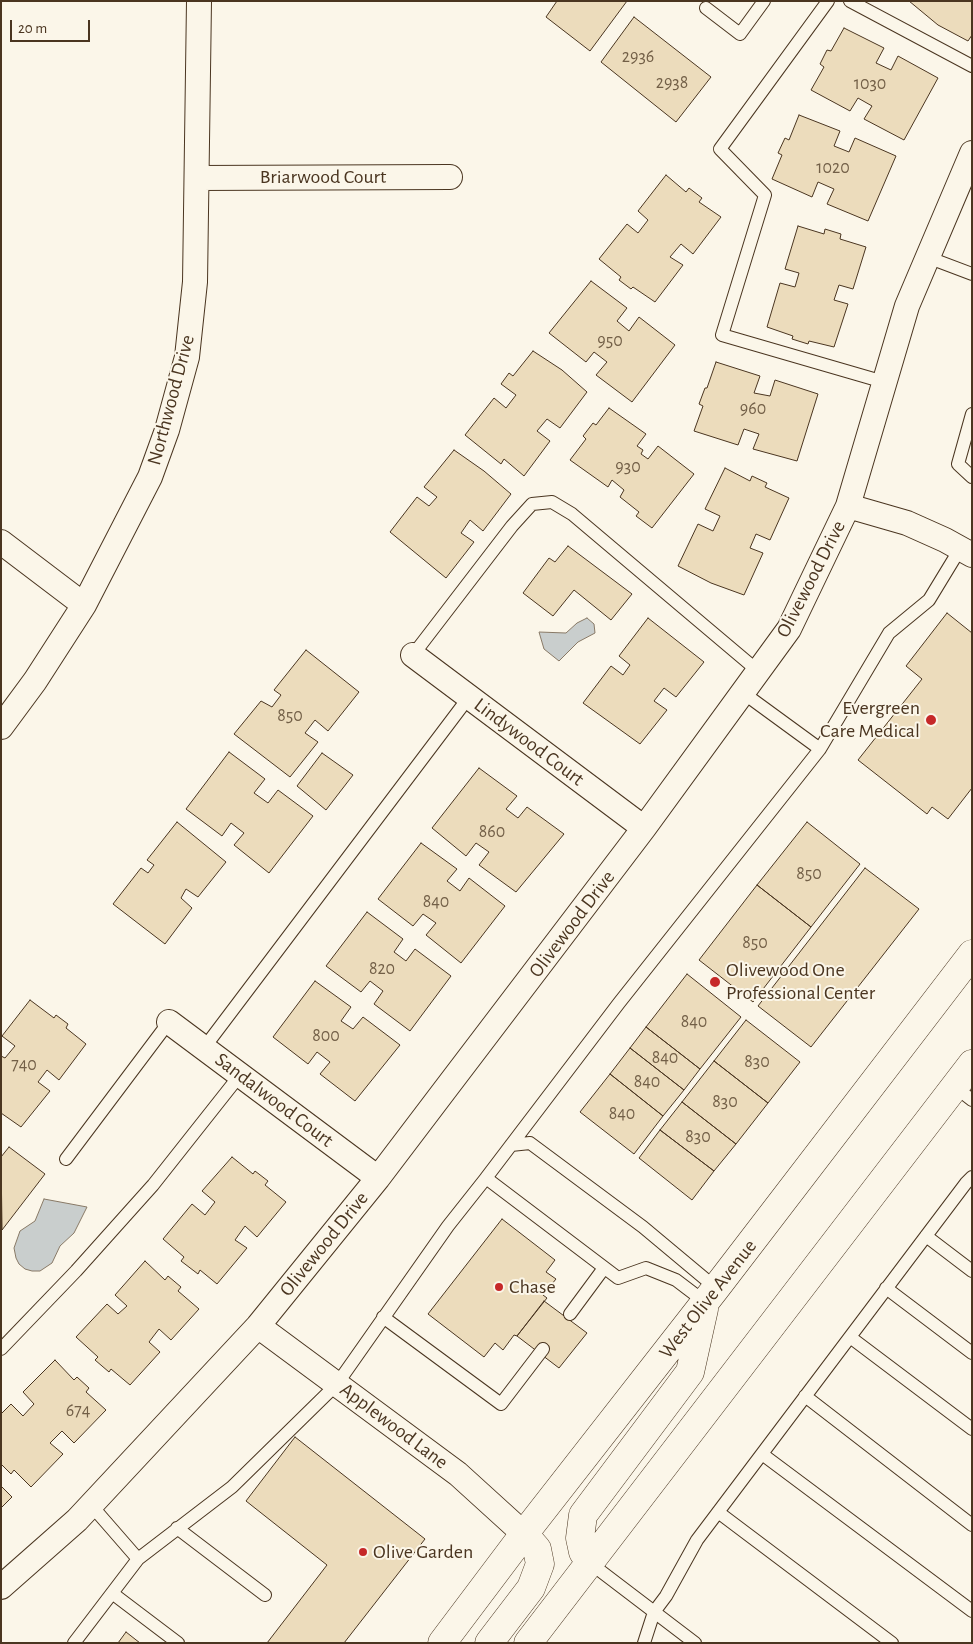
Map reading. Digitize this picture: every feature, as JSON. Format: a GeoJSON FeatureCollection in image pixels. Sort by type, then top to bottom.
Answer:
{"type":"FeatureCollection","features":[{"type":"Feature","properties":{"kind":"main road","name":"West Olive Avenue"},"geometry":{"type":"LineString","coordinates":[[442,1643],[972,954]]}},
{"type":"Feature","properties":{"kind":"main road"},"geometry":{"type":"LineString","coordinates":[[528,1643],[963,1093],[972,1064]]}},
{"type":"Feature","properties":{"kind":"main road"},"geometry":{"type":"LineString","coordinates":[[590,1563],[583,1552],[580,1538],[583,1515],[690,1372],[711,1295]]}},
{"type":"Feature","properties":{"kind":"main road"},"geometry":{"type":"LineString","coordinates":[[489,1643],[531,1588],[540,1564],[536,1549],[524,1534]]}},
{"type":"Feature","properties":{"kind":"street","name":"Northwood Drive"},"geometry":{"type":"LineString","coordinates":[[1,727],[35,681],[84,605],[150,477],[167,430],[184,366],[196,282],[199,1]]}},
{"type":"Feature","properties":{"kind":"street","name":"Olivewood Drive"},"geometry":{"type":"LineString","coordinates":[[3,1581],[78,1520],[258,1326],[378,1178],[644,828],[789,629],[848,506],[907,306],[972,153]]}},
{"type":"Feature","properties":{"kind":"street","name":"Briarwood Court"},"geometry":{"type":"LineString","coordinates":[[196,178],[450,177]]}},
{"type":"Feature","properties":{"kind":"street"},"geometry":{"type":"LineString","coordinates":[[848,506],[907,523],[945,540],[966,552]]}},
{"type":"Feature","properties":{"kind":"street"},"geometry":{"type":"LineString","coordinates":[[1,542],[84,605]]}},
{"type":"Feature","properties":{"kind":"street","name":"Lindywood Court"},"geometry":{"type":"LineString","coordinates":[[413,655],[644,828]]}},
{"type":"Feature","properties":{"kind":"street","name":"Sandalwood Court"},"geometry":{"type":"LineString","coordinates":[[169,1022],[378,1178]]}},
{"type":"Feature","properties":{"kind":"street","name":"Applewood Lane"},"geometry":{"type":"LineString","coordinates":[[258,1326],[458,1474],[524,1534]]}},
{"type":"Feature","properties":{"kind":"lane"},"geometry":{"type":"LineString","coordinates":[[706,8],[740,34],[764,1]]}},
{"type":"Feature","properties":{"kind":"lane"},"geometry":{"type":"LineString","coordinates":[[828,1],[720,149],[765,195],[722,335],[884,382]]}},
{"type":"Feature","properties":{"kind":"lane"},"geometry":{"type":"LineString","coordinates":[[850,1],[972,66]]}},
{"type":"Feature","properties":{"kind":"lane"},"geometry":{"type":"LineString","coordinates":[[928,257],[972,274]]}},
{"type":"Feature","properties":{"kind":"lane"},"geometry":{"type":"LineString","coordinates":[[972,414],[958,464],[972,478]]}},
{"type":"Feature","properties":{"kind":"lane"},"geometry":{"type":"LineString","coordinates":[[413,655],[517,520],[532,504],[552,502],[572,514],[758,671]]}},
{"type":"Feature","properties":{"kind":"lane"},"geometry":{"type":"LineString","coordinates":[[74,1643],[138,1558],[232,1487],[337,1384],[448,1226],[619,1003],[820,749],[889,633],[928,600],[966,552]]}},
{"type":"Feature","properties":{"kind":"lane"},"geometry":{"type":"LineString","coordinates":[[742,692],[820,749]]}},
{"type":"Feature","properties":{"kind":"lane"},"geometry":{"type":"LineString","coordinates":[[204,1048],[469,697]]}},
{"type":"Feature","properties":{"kind":"lane"},"geometry":{"type":"LineString","coordinates":[[66,1159],[169,1022]]}},
{"type":"Feature","properties":{"kind":"lane"},"geometry":{"type":"LineString","coordinates":[[1,1348],[76,1271],[153,1185],[240,1075]]}},
{"type":"Feature","properties":{"kind":"lane"},"geometry":{"type":"LineString","coordinates":[[511,1145],[530,1143],[643,1227],[711,1295]]}},
{"type":"Feature","properties":{"kind":"lane"},"geometry":{"type":"LineString","coordinates":[[486,1178],[618,1278],[646,1268],[711,1295]]}},
{"type":"Feature","properties":{"kind":"lane"},"geometry":{"type":"LineString","coordinates":[[644,1643],[654,1612],[666,1596],[697,1540],[886,1288],[966,1183],[972,1178]]}},
{"type":"Feature","properties":{"kind":"lane"},"geometry":{"type":"LineString","coordinates":[[926,1236],[972,1271]]}},
{"type":"Feature","properties":{"kind":"lane"},"geometry":{"type":"LineString","coordinates":[[570,1314],[604,1268]]}},
{"type":"Feature","properties":{"kind":"lane"},"geometry":{"type":"LineString","coordinates":[[886,1288],[972,1353]]}},
{"type":"Feature","properties":{"kind":"lane"},"geometry":{"type":"LineString","coordinates":[[384,1317],[501,1404],[544,1349]]}},
{"type":"Feature","properties":{"kind":"lane"},"geometry":{"type":"LineString","coordinates":[[850,1337],[972,1429]]}},
{"type":"Feature","properties":{"kind":"lane"},"geometry":{"type":"LineString","coordinates":[[805,1396],[972,1525]]}},
{"type":"Feature","properties":{"kind":"lane"},"geometry":{"type":"LineString","coordinates":[[762,1454],[972,1611]]}},
{"type":"Feature","properties":{"kind":"lane"},"geometry":{"type":"LineString","coordinates":[[91,1505],[138,1558]]}},
{"type":"Feature","properties":{"kind":"lane"},"geometry":{"type":"LineString","coordinates":[[718,1512],[892,1643]]}},
{"type":"Feature","properties":{"kind":"lane"},"geometry":{"type":"LineString","coordinates":[[177,1528],[265,1594]]}},
{"type":"Feature","properties":{"kind":"lane"},"geometry":{"type":"LineString","coordinates":[[590,1563],[695,1643]]}},
{"type":"Feature","properties":{"kind":"lane"},"geometry":{"type":"LineString","coordinates":[[112,1593],[178,1643]]}},
{"type":"Feature","properties":{"kind":"shaded area"},"geometry":{"type":"Polygon","coordinates":[[[587,618],[594,624],[595,633],[578,642],[559,661],[544,649],[539,632],[566,633],[577,623],[587,618]]]}},
{"type":"Feature","properties":{"kind":"shaded area"},"geometry":{"type":"Polygon","coordinates":[[[44,1199],[87,1207],[74,1233],[60,1246],[52,1263],[40,1271],[32,1271],[25,1269],[19,1264],[14,1248],[20,1231],[35,1221],[44,1199]]]}},
{"type":"Feature","properties":{"kind":"building"},"geometry":{"type":"Polygon","coordinates":[[[557,1],[627,1],[590,51],[546,17],[557,1]]]}},
{"type":"Feature","properties":{"kind":"building"},"geometry":{"type":"Polygon","coordinates":[[[909,1],[972,1],[972,35],[968,41],[938,25],[909,1]]]}},
{"type":"Feature","properties":{"kind":"building"},"geometry":{"type":"Polygon","coordinates":[[[634,17],[711,77],[676,122],[601,62],[634,17]]]}},
{"type":"Feature","properties":{"kind":"building"},"geometry":{"type":"Polygon","coordinates":[[[844,28],[884,48],[876,63],[891,70],[898,56],[938,78],[904,140],[864,119],[872,106],[858,98],[850,111],[811,90],[824,67],[820,64],[827,50],[831,51],[844,28]]]}},
{"type":"Feature","properties":{"kind":"building"},"geometry":{"type":"Polygon","coordinates":[[[799,115],[840,131],[834,146],[849,152],[855,138],[896,156],[868,221],[827,204],[834,189],[818,182],[812,197],[772,179],[782,155],[778,153],[785,138],[789,140],[799,115]]]}},
{"type":"Feature","properties":{"kind":"building"},"geometry":{"type":"Polygon","coordinates":[[[666,175],[686,192],[689,188],[702,198],[699,202],[721,217],[693,254],[681,244],[670,257],[683,265],[655,302],[619,280],[621,277],[599,259],[627,224],[638,233],[648,220],[638,211],[666,175]]]}},
{"type":"Feature","properties":{"kind":"building"},"geometry":{"type":"Polygon","coordinates":[[[798,226],[824,234],[825,229],[841,234],[840,239],[866,247],[853,289],[839,285],[834,300],[848,304],[834,347],[809,341],[808,344],[792,339],[793,336],[767,327],[780,283],[795,287],[799,273],[785,269],[798,226]]]}},
{"type":"Feature","properties":{"kind":"building"},"geometry":{"type":"Polygon","coordinates":[[[591,281],[627,308],[617,321],[629,331],[639,317],[675,345],[632,402],[596,375],[607,362],[594,352],[586,362],[549,333],[591,281]]]}},
{"type":"Feature","properties":{"kind":"building"},"geometry":{"type":"Polygon","coordinates":[[[533,351],[562,370],[587,392],[560,428],[547,419],[537,431],[550,441],[524,476],[504,459],[501,464],[465,435],[494,398],[506,408],[516,395],[501,384],[509,373],[513,376],[533,351]]]}},
{"type":"Feature","properties":{"kind":"building"},"geometry":{"type":"Polygon","coordinates":[[[716,362],[760,376],[754,393],[770,396],[775,380],[818,394],[797,461],[753,449],[759,434],[744,429],[738,445],[694,431],[703,406],[699,404],[716,362]]]}},
{"type":"Feature","properties":{"kind":"building"},"geometry":{"type":"Polygon","coordinates":[[[609,408],[646,434],[637,446],[643,450],[641,454],[648,459],[658,446],[694,474],[652,528],[636,516],[639,512],[620,497],[624,490],[612,480],[608,487],[570,460],[586,439],[583,436],[593,423],[596,425],[609,408]]]}},
{"type":"Feature","properties":{"kind":"building"},"geometry":{"type":"Polygon","coordinates":[[[454,450],[484,471],[511,494],[483,531],[470,520],[461,533],[474,542],[446,578],[390,532],[417,497],[429,506],[437,497],[424,487],[454,450]]]}},
{"type":"Feature","properties":{"kind":"building"},"geometry":{"type":"Polygon","coordinates":[[[725,468],[750,481],[752,476],[767,483],[765,487],[789,498],[770,540],[756,534],[750,548],[763,553],[744,595],[711,583],[678,566],[698,524],[713,531],[720,516],[705,509],[725,468]]]}},
{"type":"Feature","properties":{"kind":"building"},"geometry":{"type":"Polygon","coordinates":[[[568,546],[632,594],[611,620],[574,590],[553,616],[523,593],[549,558],[555,562],[568,546]]]}},
{"type":"Feature","properties":{"kind":"building","name":"Evergreen Care Medical"},"geometry":{"type":"Polygon","coordinates":[[[947,613],[972,633],[972,788],[948,819],[932,807],[927,814],[858,760],[922,679],[906,666],[947,613]]]}},
{"type":"Feature","properties":{"kind":"building"},"geometry":{"type":"Polygon","coordinates":[[[648,618],[704,662],[676,697],[664,688],[654,701],[667,710],[640,744],[583,703],[611,666],[623,675],[630,665],[619,656],[648,618]]]}},
{"type":"Feature","properties":{"kind":"building"},"geometry":{"type":"Polygon","coordinates":[[[306,650],[359,692],[328,731],[315,720],[305,733],[318,742],[290,777],[234,734],[261,701],[272,707],[281,695],[274,690],[306,650]]]}},
{"type":"Feature","properties":{"kind":"building"},"geometry":{"type":"Polygon","coordinates":[[[229,752],[265,779],[254,793],[268,803],[278,790],[313,816],[269,873],[234,845],[244,833],[231,823],[222,836],[186,809],[229,752]]]}},
{"type":"Feature","properties":{"kind":"building"},"geometry":{"type":"Polygon","coordinates":[[[322,753],[353,775],[326,810],[297,786],[322,753]]]}},
{"type":"Feature","properties":{"kind":"building"},"geometry":{"type":"Polygon","coordinates":[[[479,768],[517,796],[506,809],[518,818],[527,807],[564,834],[516,892],[479,865],[489,852],[476,843],[466,856],[432,828],[479,768]]]}},
{"type":"Feature","properties":{"kind":"building"},"geometry":{"type":"Polygon","coordinates":[[[177,822],[226,862],[198,897],[186,889],[181,898],[192,908],[165,944],[113,904],[141,868],[148,873],[154,865],[147,860],[177,822]]]}},
{"type":"Feature","properties":{"kind":"building"},"geometry":{"type":"Polygon","coordinates":[[[807,822],[860,864],[811,927],[757,885],[807,822]]]}},
{"type":"Feature","properties":{"kind":"building"},"geometry":{"type":"Polygon","coordinates":[[[421,843],[457,869],[447,881],[460,891],[469,878],[505,906],[461,963],[426,935],[436,923],[423,914],[413,926],[378,899],[421,843]]]}},
{"type":"Feature","properties":{"kind":"building"},"geometry":{"type":"Polygon","coordinates":[[[865,868],[919,909],[811,1047],[758,1006],[865,868]]]}},
{"type":"Feature","properties":{"kind":"building"},"geometry":{"type":"Polygon","coordinates":[[[757,885],[811,927],[753,1002],[699,960],[757,885]]]}},
{"type":"Feature","properties":{"kind":"building"},"geometry":{"type":"Polygon","coordinates":[[[367,912],[403,939],[394,952],[406,961],[415,949],[451,976],[410,1031],[374,1004],[383,991],[370,981],[361,992],[326,966],[367,912]]]}},
{"type":"Feature","properties":{"kind":"building"},"geometry":{"type":"Polygon","coordinates":[[[687,974],[741,1017],[700,1069],[646,1027],[687,974]]]}},
{"type":"Feature","properties":{"kind":"building"},"geometry":{"type":"Polygon","coordinates":[[[315,981],[351,1007],[341,1021],[353,1029],[363,1017],[400,1045],[355,1101],[320,1074],[330,1062],[317,1052],[308,1064],[273,1037],[315,981]]]}},
{"type":"Feature","properties":{"kind":"building"},"geometry":{"type":"Polygon","coordinates":[[[30,1000],[54,1018],[56,1015],[68,1024],[66,1028],[86,1044],[59,1080],[47,1070],[38,1082],[50,1091],[21,1127],[1,1113],[1,1056],[5,1058],[15,1046],[2,1036],[30,1000]]]}},
{"type":"Feature","properties":{"kind":"building"},"geometry":{"type":"Polygon","coordinates":[[[746,1020],[800,1062],[768,1103],[714,1061],[746,1020]]]}},
{"type":"Feature","properties":{"kind":"building"},"geometry":{"type":"Polygon","coordinates":[[[646,1027],[700,1069],[684,1090],[630,1048],[646,1027]]]}},
{"type":"Feature","properties":{"kind":"building"},"geometry":{"type":"Polygon","coordinates":[[[630,1048],[684,1090],[663,1116],[610,1074],[630,1048]]]}},
{"type":"Feature","properties":{"kind":"building"},"geometry":{"type":"Polygon","coordinates":[[[714,1061],[768,1103],[736,1144],[682,1102],[714,1061]]]}},
{"type":"Feature","properties":{"kind":"building"},"geometry":{"type":"Polygon","coordinates":[[[610,1074],[663,1116],[634,1154],[580,1112],[610,1074]]]}},
{"type":"Feature","properties":{"kind":"building"},"geometry":{"type":"Polygon","coordinates":[[[682,1102],[736,1144],[714,1171],[660,1130],[682,1102]]]}},
{"type":"Feature","properties":{"kind":"building"},"geometry":{"type":"Polygon","coordinates":[[[660,1130],[714,1171],[692,1200],[639,1158],[660,1130]]]}},
{"type":"Feature","properties":{"kind":"building"},"geometry":{"type":"Polygon","coordinates":[[[9,1147],[45,1174],[2,1230],[1,1157],[9,1147]]]}},
{"type":"Feature","properties":{"kind":"building"},"geometry":{"type":"Polygon","coordinates":[[[232,1157],[253,1174],[255,1171],[268,1181],[265,1185],[286,1202],[257,1237],[245,1226],[235,1240],[247,1248],[217,1284],[200,1270],[198,1274],[181,1261],[184,1257],[163,1239],[192,1204],[205,1215],[215,1202],[202,1191],[232,1157]]]}},
{"type":"Feature","properties":{"kind":"building","name":"Chase"},"geometry":{"type":"Polygon","coordinates":[[[502,1219],[555,1260],[546,1272],[556,1279],[543,1295],[547,1298],[517,1336],[514,1335],[503,1350],[495,1343],[484,1357],[428,1314],[502,1219]]]}},
{"type":"Feature","properties":{"kind":"building"},"geometry":{"type":"Polygon","coordinates":[[[145,1261],[165,1280],[168,1276],[181,1287],[178,1291],[199,1309],[171,1340],[159,1329],[149,1342],[160,1352],[130,1385],[111,1369],[109,1372],[95,1360],[98,1357],[76,1337],[107,1304],[118,1314],[127,1306],[115,1295],[145,1261]]]}},
{"type":"Feature","properties":{"kind":"building"},"geometry":{"type":"Polygon","coordinates":[[[544,1301],[587,1333],[559,1368],[517,1336],[544,1301]]]}},
{"type":"Feature","properties":{"kind":"building"},"geometry":{"type":"Polygon","coordinates":[[[55,1360],[74,1380],[77,1377],[89,1388],[86,1392],[106,1410],[74,1443],[62,1431],[50,1443],[63,1454],[31,1487],[14,1470],[11,1474],[1,1464],[1,1414],[11,1404],[23,1416],[34,1404],[23,1392],[55,1360]]]}},
{"type":"Feature","properties":{"kind":"building","name":"Olive Garden"},"geometry":{"type":"Polygon","coordinates":[[[295,1437],[425,1539],[344,1643],[267,1643],[327,1565],[246,1501],[295,1437]]]}},
{"type":"Feature","properties":{"kind":"building"},"geometry":{"type":"Polygon","coordinates":[[[1,1486],[12,1497],[1,1508],[1,1486]]]}},
{"type":"Feature","properties":{"kind":"building"},"geometry":{"type":"Polygon","coordinates":[[[126,1632],[140,1643],[118,1643],[126,1632]]]}},
{"type":"Feature","properties":{"kind":"place","name":"Evergreen Care Medical"},"geometry":{"type":"Point","coordinates":[931,720]}},
{"type":"Feature","properties":{"kind":"place","name":"Olivewood One Professional Center"},"geometry":{"type":"Point","coordinates":[715,982]}},
{"type":"Feature","properties":{"kind":"place","name":"Chase"},"geometry":{"type":"Point","coordinates":[499,1287]}},
{"type":"Feature","properties":{"kind":"place","name":"Olive Garden"},"geometry":{"type":"Point","coordinates":[363,1552]}}]}
